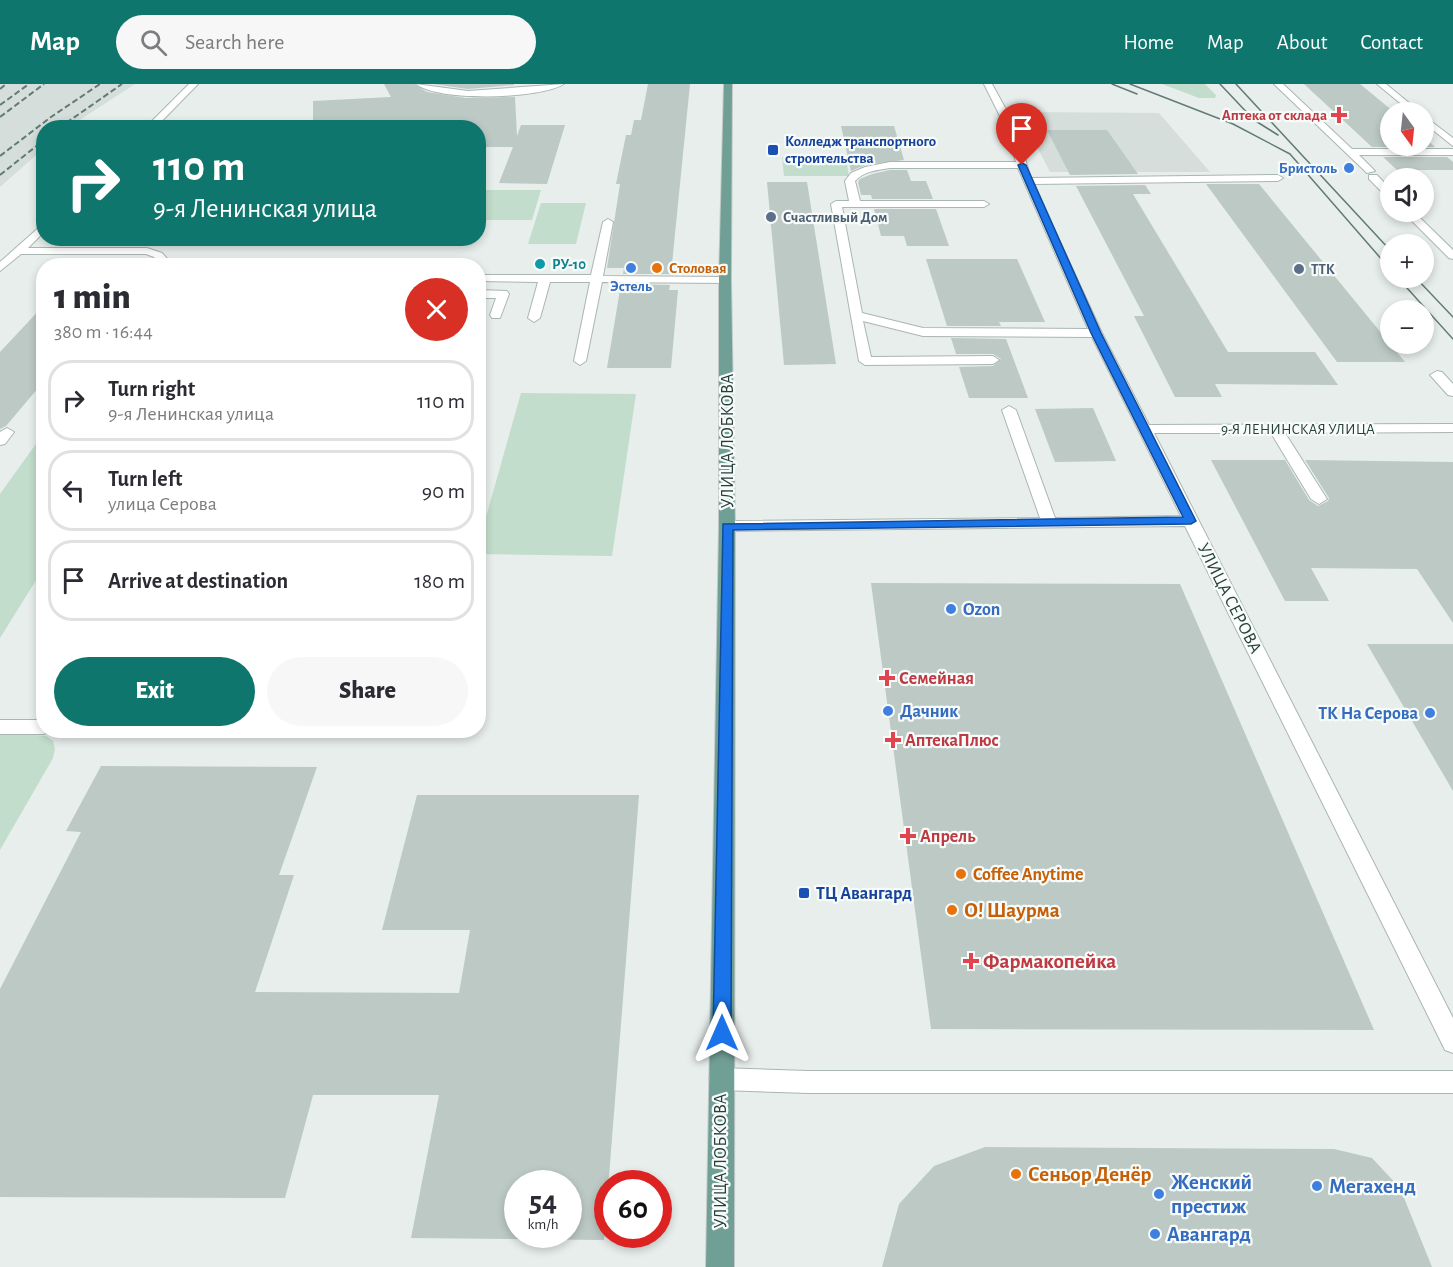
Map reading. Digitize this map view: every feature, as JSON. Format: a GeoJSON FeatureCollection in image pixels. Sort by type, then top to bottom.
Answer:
{"type":"FeatureCollection","features":[{"type":"Feature","properties":{"kind":"main road","name":"УЛИЦА ЛОБКОВА"},"geometry":{"type":"LineString","coordinates":[[720,1267],[727,526],[725,280],[729,84]]}},
{"type":"Feature","properties":{"kind":"street"},"geometry":{"type":"LineString","coordinates":[[157,120],[194,84]]}},
{"type":"Feature","properties":{"kind":"street"},"geometry":{"type":"LineString","coordinates":[[420,84],[442,92],[468,93],[498,92],[560,84]]}},
{"type":"Feature","properties":{"kind":"street","name":"УЛИЦА СЕРОВА"},"geometry":{"type":"LineString","coordinates":[[988,84],[1008,124],[1027,181],[1096,333],[1453,1042]]}},
{"type":"Feature","properties":{"kind":"street"},"geometry":{"type":"LineString","coordinates":[[1278,84],[1380,183]]}},
{"type":"Feature","properties":{"kind":"street"},"geometry":{"type":"LineString","coordinates":[[1381,84],[1404,102]]}},
{"type":"Feature","properties":{"kind":"street"},"geometry":{"type":"LineString","coordinates":[[1434,127],[1453,143]]}},
{"type":"Feature","properties":{"kind":"street"},"geometry":{"type":"LineString","coordinates":[[1350,152],[1453,152]]}},
{"type":"Feature","properties":{"kind":"street"},"geometry":{"type":"LineString","coordinates":[[855,204],[850,181],[855,175],[868,169],[890,165],[1020,160]]}},
{"type":"Feature","properties":{"kind":"street"},"geometry":{"type":"LineString","coordinates":[[1027,181],[1278,178]]}},
{"type":"Feature","properties":{"kind":"street"},"geometry":{"type":"LineString","coordinates":[[984,204],[836,204],[865,360],[927,346],[1096,333]]}},
{"type":"Feature","properties":{"kind":"street"},"geometry":{"type":"LineString","coordinates":[[580,361],[608,222]]}},
{"type":"Feature","properties":{"kind":"street"},"geometry":{"type":"LineString","coordinates":[[1418,222],[1453,256]]}},
{"type":"Feature","properties":{"kind":"street"},"geometry":{"type":"LineString","coordinates":[[0,268],[36,233]]}},
{"type":"Feature","properties":{"kind":"street"},"geometry":{"type":"LineString","coordinates":[[147,251],[151,246]]}},
{"type":"Feature","properties":{"kind":"street"},"geometry":{"type":"LineString","coordinates":[[17,251],[147,251],[161,258]]}},
{"type":"Feature","properties":{"kind":"street"},"geometry":{"type":"LineString","coordinates":[[486,278],[725,280]]}},
{"type":"Feature","properties":{"kind":"street"},"geometry":{"type":"LineString","coordinates":[[534,318],[545,278]]}},
{"type":"Feature","properties":{"kind":"street"},"geometry":{"type":"LineString","coordinates":[[486,294],[503,294],[496,315]]}},
{"type":"Feature","properties":{"kind":"street"},"geometry":{"type":"LineString","coordinates":[[856,315],[927,346],[993,360]]}},
{"type":"Feature","properties":{"kind":"street"},"geometry":{"type":"LineString","coordinates":[[1437,375],[1453,392]]}},
{"type":"Feature","properties":{"kind":"street"},"geometry":{"type":"LineString","coordinates":[[1009,410],[1048,522]]}},
{"type":"Feature","properties":{"kind":"street","name":"9-Я ЛЕНИНСКАЯ УЛИЦА"},"geometry":{"type":"LineString","coordinates":[[1143,429],[1453,428]]}},
{"type":"Feature","properties":{"kind":"street"},"geometry":{"type":"LineString","coordinates":[[1276,429],[1319,499]]}},
{"type":"Feature","properties":{"kind":"street"},"geometry":{"type":"LineString","coordinates":[[727,526],[1191,521]]}},
{"type":"Feature","properties":{"kind":"street"},"geometry":{"type":"LineString","coordinates":[[0,727],[36,727]]}},
{"type":"Feature","properties":{"kind":"street"},"geometry":{"type":"LineString","coordinates":[[721,1080],[1453,1082]]}},
{"type":"Feature","properties":{"kind":"shaded area"},"geometry":{"type":"Polygon","coordinates":[[[0,84],[135,84],[80,120],[36,120],[36,155],[0,187],[0,84]]]}},
{"type":"Feature","properties":{"kind":"shaded area"},"geometry":{"type":"Polygon","coordinates":[[[1019,112],[1159,113],[1210,172],[1050,172],[1019,112]]]}},
{"type":"Feature","properties":{"kind":"green space"},"geometry":{"type":"Polygon","coordinates":[[[1162,84],[1205,84],[1216,95],[1215,98],[1199,98],[1162,84]]]}},
{"type":"Feature","properties":{"kind":"green space"},"geometry":{"type":"Polygon","coordinates":[[[782,157],[846,159],[849,176],[784,176],[782,157]]]}},
{"type":"Feature","properties":{"kind":"green space"},"geometry":{"type":"Polygon","coordinates":[[[486,190],[541,190],[532,220],[486,220],[486,190]]]}},
{"type":"Feature","properties":{"kind":"green space"},"geometry":{"type":"Polygon","coordinates":[[[541,203],[586,203],[576,244],[528,244],[541,203]]]}},
{"type":"Feature","properties":{"kind":"green space"},"geometry":{"type":"Polygon","coordinates":[[[521,393],[636,394],[612,556],[486,554],[486,517],[521,393]]]}},
{"type":"Feature","properties":{"kind":"green space"},"geometry":{"type":"Polygon","coordinates":[[[36,444],[36,580],[0,638],[0,494],[36,444]]]}},
{"type":"Feature","properties":{"kind":"green space"},"geometry":{"type":"Polygon","coordinates":[[[0,734],[49,738],[53,741],[55,749],[53,758],[0,850],[0,734]]]}},
{"type":"Feature","properties":{"kind":"building"},"geometry":{"type":"Polygon","coordinates":[[[384,84],[414,84],[427,92],[466,98],[515,97],[517,136],[521,125],[565,125],[547,184],[499,183],[513,147],[486,147],[486,120],[313,120],[313,101],[391,97],[384,84]]]}},
{"type":"Feature","properties":{"kind":"building"},"geometry":{"type":"Polygon","coordinates":[[[433,84],[514,84],[514,85],[468,89],[433,84]]]}},
{"type":"Feature","properties":{"kind":"building"},"geometry":{"type":"Polygon","coordinates":[[[648,84],[690,84],[671,274],[623,274],[624,268],[607,268],[620,184],[616,184],[626,135],[631,135],[634,120],[641,120],[648,84]]]}},
{"type":"Feature","properties":{"kind":"building"},"geometry":{"type":"Polygon","coordinates":[[[1304,84],[1360,84],[1382,102],[1380,102],[1380,147],[1372,147],[1304,84]]]}},
{"type":"Feature","properties":{"kind":"building"},"geometry":{"type":"Polygon","coordinates":[[[841,126],[894,126],[904,160],[865,165],[851,171],[841,126]]]}},
{"type":"Feature","properties":{"kind":"building"},"geometry":{"type":"Polygon","coordinates":[[[1047,130],[1107,130],[1138,174],[1070,175],[1047,130]]]}},
{"type":"Feature","properties":{"kind":"building"},"geometry":{"type":"Polygon","coordinates":[[[1383,157],[1447,157],[1453,162],[1453,170],[1395,168],[1383,157]]]}},
{"type":"Feature","properties":{"kind":"building"},"geometry":{"type":"Polygon","coordinates":[[[890,170],[907,170],[911,181],[926,181],[933,199],[872,199],[871,195],[861,195],[858,182],[860,179],[890,170]]]}},
{"type":"Feature","properties":{"kind":"building"},"geometry":{"type":"Polygon","coordinates":[[[767,182],[807,182],[836,364],[784,365],[767,182]]]}},
{"type":"Feature","properties":{"kind":"building"},"geometry":{"type":"Polygon","coordinates":[[[1206,184],[1259,184],[1380,332],[1380,354],[1398,354],[1405,362],[1337,362],[1206,184]]]}},
{"type":"Feature","properties":{"kind":"building"},"geometry":{"type":"Polygon","coordinates":[[[1145,185],[1151,194],[1133,194],[1228,352],[1315,352],[1338,385],[1215,384],[1222,397],[1175,397],[1134,316],[1144,316],[1076,186],[1145,185]]]}},
{"type":"Feature","properties":{"kind":"building"},"geometry":{"type":"Polygon","coordinates":[[[874,209],[936,209],[949,246],[907,246],[904,236],[881,236],[874,209]]]}},
{"type":"Feature","properties":{"kind":"building"},"geometry":{"type":"Polygon","coordinates":[[[926,259],[1017,259],[1045,322],[999,322],[1001,326],[947,326],[926,259]]]}},
{"type":"Feature","properties":{"kind":"building"},"geometry":{"type":"Polygon","coordinates":[[[621,284],[670,285],[669,290],[678,290],[671,368],[607,368],[621,284]]]}},
{"type":"Feature","properties":{"kind":"building"},"geometry":{"type":"Polygon","coordinates":[[[36,314],[36,390],[6,426],[0,429],[0,352],[36,314]]]}},
{"type":"Feature","properties":{"kind":"building"},"geometry":{"type":"Polygon","coordinates":[[[951,338],[1006,339],[1028,398],[969,398],[959,367],[993,366],[1001,359],[993,354],[956,354],[951,338]]]}},
{"type":"Feature","properties":{"kind":"building"},"geometry":{"type":"Polygon","coordinates":[[[1093,408],[1116,461],[1055,462],[1035,409],[1093,408]]]}},
{"type":"Feature","properties":{"kind":"building"},"geometry":{"type":"Polygon","coordinates":[[[1211,460],[1285,460],[1309,500],[1318,506],[1328,501],[1329,498],[1305,460],[1453,462],[1453,623],[1417,569],[1311,568],[1329,601],[1285,601],[1211,460]]]}},
{"type":"Feature","properties":{"kind":"building"},"geometry":{"type":"Polygon","coordinates":[[[871,583],[1180,584],[1374,1030],[931,1029],[871,583]]]}},
{"type":"Feature","properties":{"kind":"building","name":"ТК На Серова"},"geometry":{"type":"Polygon","coordinates":[[[1367,644],[1453,644],[1453,791],[1367,644]]]}},
{"type":"Feature","properties":{"kind":"building"},"geometry":{"type":"Polygon","coordinates":[[[101,766],[317,767],[279,875],[294,875],[255,992],[459,993],[470,930],[382,930],[417,795],[639,795],[610,1170],[594,1170],[594,1240],[582,1240],[582,1170],[504,1170],[504,1239],[411,1238],[439,1095],[313,1095],[285,1198],[0,1197],[0,989],[81,832],[66,831],[101,766]]]}},
{"type":"Feature","properties":{"kind":"building","name":"Авангард"},"geometry":{"type":"Polygon","coordinates":[[[985,1147],[1334,1149],[1372,1158],[1400,1188],[1432,1267],[882,1267],[899,1204],[934,1166],[985,1147]]]}},
{"type":"Feature","properties":{"kind":"tram line"},"geometry":{"type":"LineString","coordinates":[[1112,84],[1137,94]]}},
{"type":"Feature","properties":{"kind":"tram line"},"geometry":{"type":"LineString","coordinates":[[1130,84],[1233,124],[1290,154],[1380,258]]}},
{"type":"Feature","properties":{"kind":"tram line"},"geometry":{"type":"LineString","coordinates":[[1220,84],[1254,120],[1278,135]]}},
{"type":"Feature","properties":{"kind":"tram line"},"geometry":{"type":"LineString","coordinates":[[1236,84],[1380,239]]}},
{"type":"Feature","properties":{"kind":"tram line"},"geometry":{"type":"LineString","coordinates":[[1407,288],[1453,339]]}},
{"type":"Feature","properties":{"kind":"tram line"},"geometry":{"type":"LineString","coordinates":[[1425,288],[1453,317]]}},
{"type":"Feature","properties":{"kind":"railway"},"geometry":{"type":"LineString","coordinates":[[0,89],[6,84]]}},
{"type":"Feature","properties":{"kind":"railway"},"geometry":{"type":"LineString","coordinates":[[0,105],[29,84]]}},
{"type":"Feature","properties":{"kind":"railway"},"geometry":{"type":"LineString","coordinates":[[0,117],[44,84]]}},
{"type":"Feature","properties":{"kind":"railway"},"geometry":{"type":"LineString","coordinates":[[47,120],[100,84]]}},
{"type":"Feature","properties":{"kind":"railway"},"geometry":{"type":"LineString","coordinates":[[70,120],[122,84]]}},
{"type":"Feature","properties":{"kind":"railway"},"geometry":{"type":"LineString","coordinates":[[0,156],[36,128]]}},
{"type":"Feature","properties":{"kind":"railway"},"geometry":{"type":"LineString","coordinates":[[0,175],[36,146]]}},
{"type":"Feature","properties":{"kind":"place","name":"Аптека от склада"},"geometry":{"type":"Point","coordinates":[1339,115]}},
{"type":"Feature","properties":{"kind":"place","name":"Колледж транспортного строительства"},"geometry":{"type":"Point","coordinates":[773,150]}},
{"type":"Feature","properties":{"kind":"place","name":"Бристоль"},"geometry":{"type":"Point","coordinates":[1349,168]}},
{"type":"Feature","properties":{"kind":"place","name":"Счастливый Дом"},"geometry":{"type":"Point","coordinates":[771,217]}},
{"type":"Feature","properties":{"kind":"place","name":"РУ-10"},"geometry":{"type":"Point","coordinates":[540,264]}},
{"type":"Feature","properties":{"kind":"place","name":"Эстель"},"geometry":{"type":"Point","coordinates":[631,268]}},
{"type":"Feature","properties":{"kind":"place","name":"Столовая"},"geometry":{"type":"Point","coordinates":[657,268]}},
{"type":"Feature","properties":{"kind":"place","name":"ТТК"},"geometry":{"type":"Point","coordinates":[1299,269]}},
{"type":"Feature","properties":{"kind":"place","name":"Ozon"},"geometry":{"type":"Point","coordinates":[951,609]}},
{"type":"Feature","properties":{"kind":"place","name":"Семейная"},"geometry":{"type":"Point","coordinates":[887,678]}},
{"type":"Feature","properties":{"kind":"place","name":"Дачник"},"geometry":{"type":"Point","coordinates":[888,711]}},
{"type":"Feature","properties":{"kind":"place","name":"ТК На Серова"},"geometry":{"type":"Point","coordinates":[1430,713]}},
{"type":"Feature","properties":{"kind":"place","name":"АптекаПлюс"},"geometry":{"type":"Point","coordinates":[893,740]}},
{"type":"Feature","properties":{"kind":"place","name":"Апрель"},"geometry":{"type":"Point","coordinates":[908,836]}},
{"type":"Feature","properties":{"kind":"place","name":"Coffee Anytime"},"geometry":{"type":"Point","coordinates":[961,874]}},
{"type":"Feature","properties":{"kind":"place","name":"ТЦ Авангард"},"geometry":{"type":"Point","coordinates":[804,893]}},
{"type":"Feature","properties":{"kind":"place","name":"О! Шаурма"},"geometry":{"type":"Point","coordinates":[952,910]}},
{"type":"Feature","properties":{"kind":"place","name":"Фармакопейка"},"geometry":{"type":"Point","coordinates":[971,961]}},
{"type":"Feature","properties":{"kind":"place","name":"Сеньор Денёр"},"geometry":{"type":"Point","coordinates":[1016,1174]}},
{"type":"Feature","properties":{"kind":"place","name":"Мегахенд"},"geometry":{"type":"Point","coordinates":[1317,1186]}},
{"type":"Feature","properties":{"kind":"place","name":"Женский престиж"},"geometry":{"type":"Point","coordinates":[1159,1194]}},
{"type":"Feature","properties":{"kind":"place","name":"Авангард"},"geometry":{"type":"Point","coordinates":[1155,1234]}},
{"type":"Feature","properties":{"kind":"route"},"geometry":{"type":"LineString","coordinates":[[722,1033],[727,526],[1191,521],[1096,333],[1027,181],[1022,165]]}}]}
